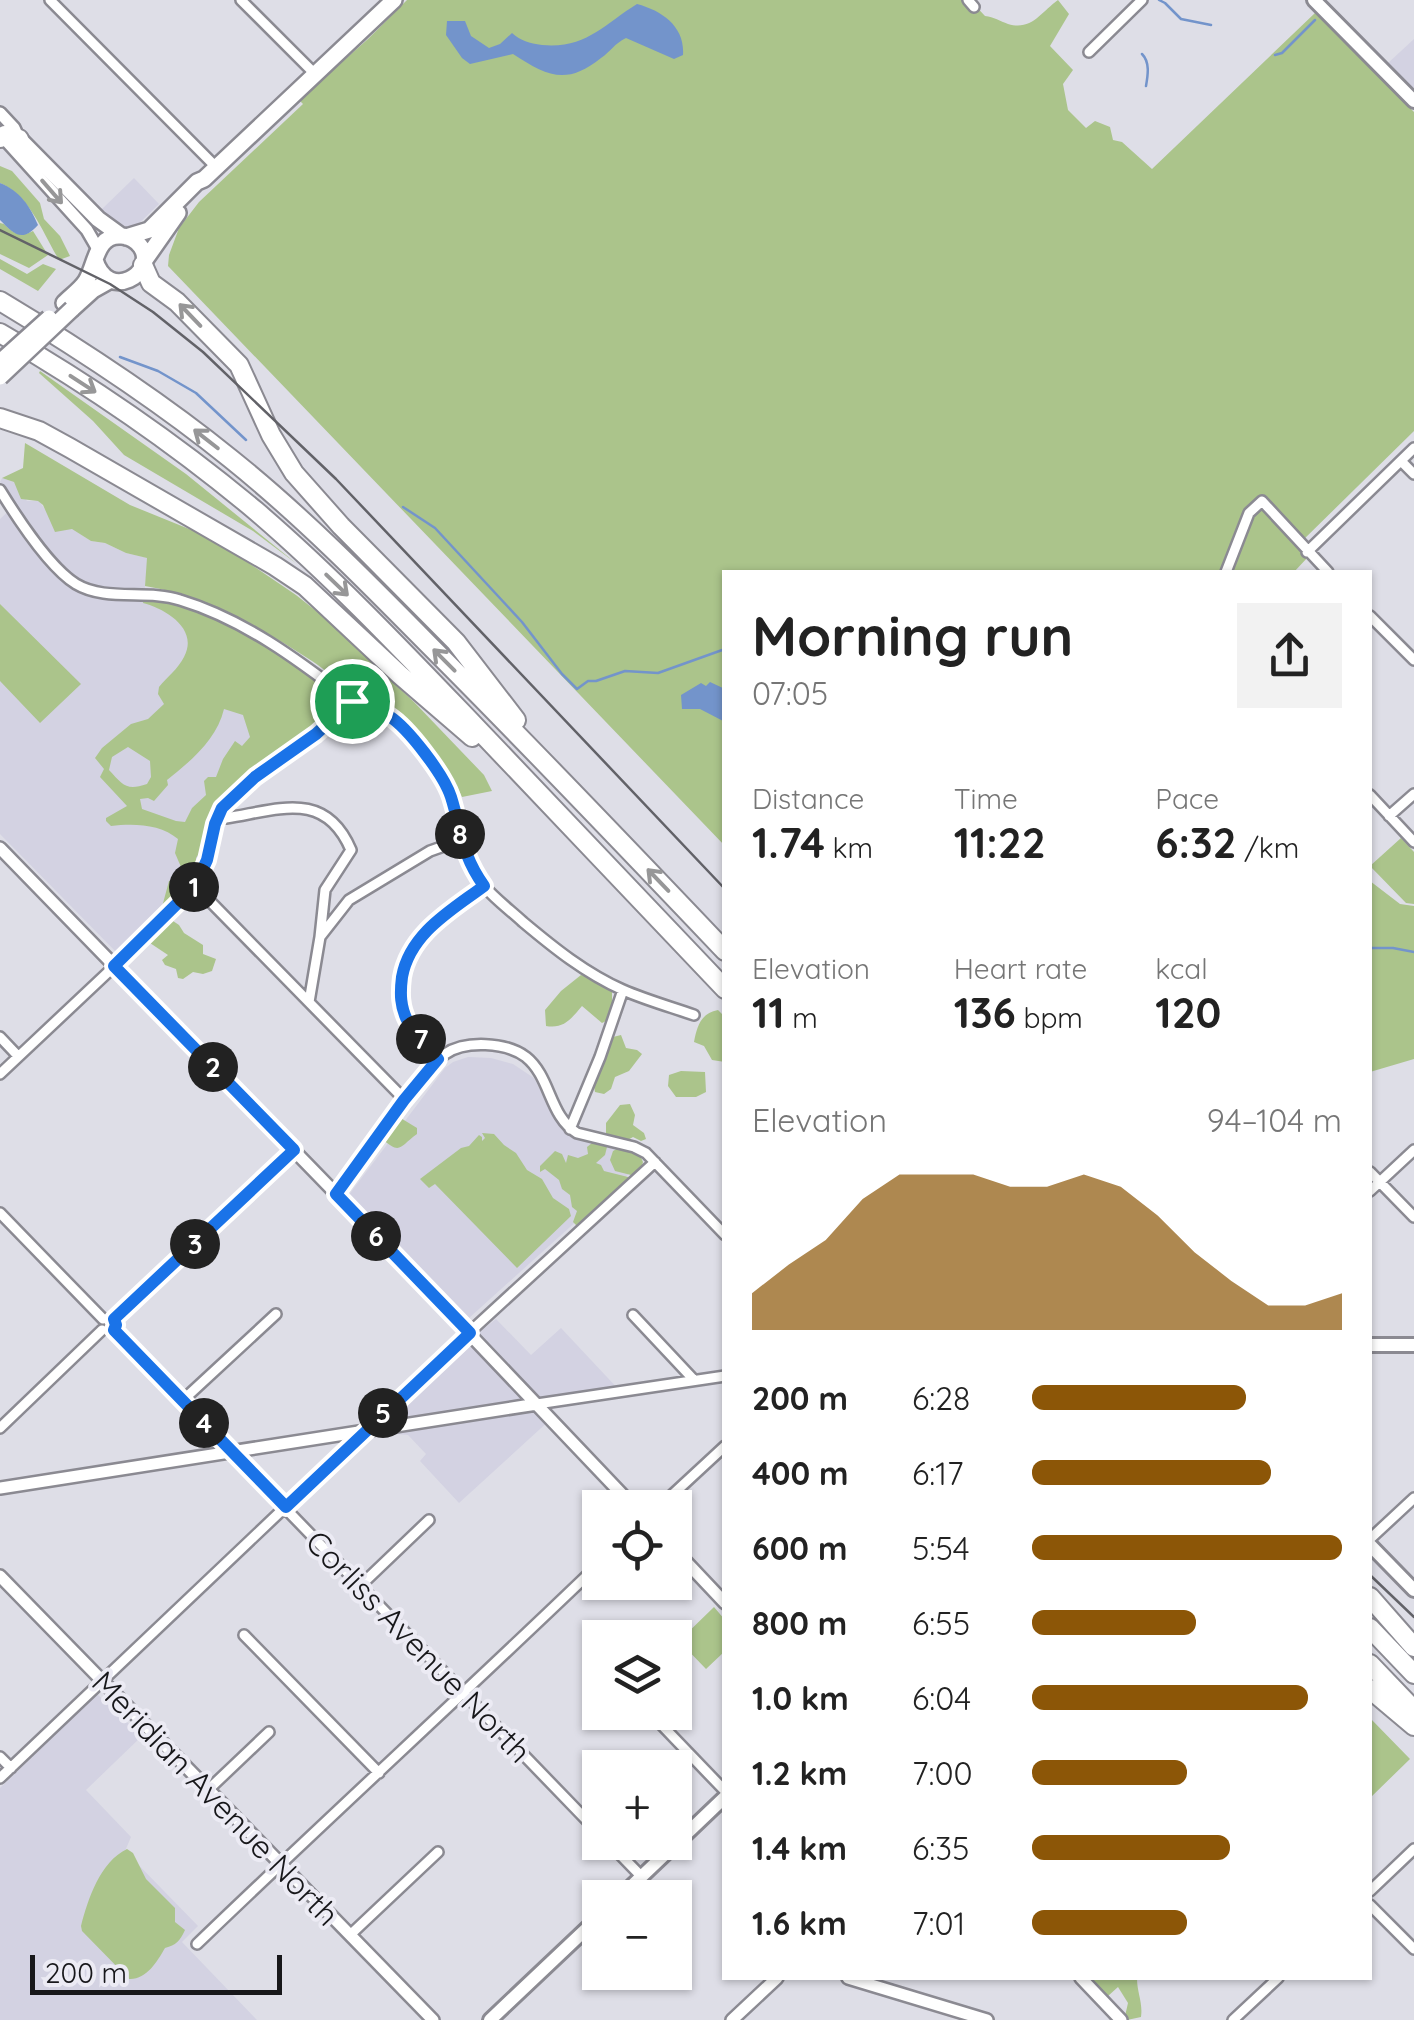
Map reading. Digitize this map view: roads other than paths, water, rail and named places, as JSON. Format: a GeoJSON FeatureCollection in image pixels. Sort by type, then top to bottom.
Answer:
{"type":"FeatureCollection","features":[{"type":"Feature","properties":{"kind":"highway"},"geometry":{"type":"LineString","coordinates":[[144,262],[152,283],[177,302],[238,366],[270,435],[294,473],[461,648],[537,754]]}},
{"type":"Feature","properties":{"kind":"highway"},"geometry":{"type":"LineString","coordinates":[[0,301],[135,386],[247,472],[351,567],[722,948]]}},
{"type":"Feature","properties":{"kind":"highway"},"geometry":{"type":"LineString","coordinates":[[0,332],[176,448],[335,582],[722,986]]}},
{"type":"Feature","properties":{"kind":"highway"},"geometry":{"type":"LineString","coordinates":[[5,421],[39,431],[70,448],[305,586],[555,810]]}},
{"type":"Feature","properties":{"kind":"highway"},"geometry":{"type":"LineString","coordinates":[[1372,1599],[1414,1648]]}},
{"type":"Feature","properties":{"kind":"highway"},"geometry":{"type":"LineString","coordinates":[[1372,1630],[1414,1674]]}},
{"type":"Feature","properties":{"kind":"highway"},"geometry":{"type":"LineString","coordinates":[[1372,1666],[1414,1710]]}},
{"type":"Feature","properties":{"kind":"highway"},"geometry":{"type":"LineString","coordinates":[[1372,1691],[1414,1726]]}},
{"type":"Feature","properties":{"kind":"main road"},"geometry":{"type":"LineString","coordinates":[[0,377],[68,306],[110,237],[149,230],[394,0]]}},
{"type":"Feature","properties":{"kind":"main road"},"geometry":{"type":"LineString","coordinates":[[1314,0],[1413,100]]}},
{"type":"Feature","properties":{"kind":"main road"},"geometry":{"type":"LineString","coordinates":[[6,136],[98,219],[140,246],[144,262]]}},
{"type":"Feature","properties":{"kind":"main road"},"geometry":{"type":"LineString","coordinates":[[0,362],[93,290],[108,281],[134,278],[210,173]]}},
{"type":"Feature","properties":{"kind":"main road"},"geometry":{"type":"LineString","coordinates":[[97,255],[100,274],[108,281]]}},
{"type":"Feature","properties":{"kind":"main road"},"geometry":{"type":"LineString","coordinates":[[1372,1345],[1414,1345]]}},
{"type":"Feature","properties":{"kind":"main road"},"geometry":{"type":"LineString","coordinates":[[1372,1544],[1414,1590]]}},
{"type":"Feature","properties":{"kind":"main road"},"geometry":{"type":"LineString","coordinates":[[637,1880],[722,1797]]}},
{"type":"Feature","properties":{"kind":"main road"},"geometry":{"type":"LineString","coordinates":[[490,2020],[582,1933]]}},
{"type":"Feature","properties":{"kind":"street"},"geometry":{"type":"LineString","coordinates":[[50,0],[210,173]]}},
{"type":"Feature","properties":{"kind":"street"},"geometry":{"type":"LineString","coordinates":[[240,0],[315,74]]}},
{"type":"Feature","properties":{"kind":"street"},"geometry":{"type":"LineString","coordinates":[[1090,52],[1142,0]]}},
{"type":"Feature","properties":{"kind":"street"},"geometry":{"type":"LineString","coordinates":[[0,113],[14,128],[6,136],[87,230],[97,255]]}},
{"type":"Feature","properties":{"kind":"street"},"geometry":{"type":"LineString","coordinates":[[1307,552],[1414,448]]}},
{"type":"Feature","properties":{"kind":"street"},"geometry":{"type":"LineString","coordinates":[[1401,460],[1414,474]]}},
{"type":"Feature","properties":{"kind":"street"},"geometry":{"type":"LineString","coordinates":[[0,490],[54,564],[74,582],[98,592],[166,596],[190,603],[242,626],[352,701],[380,711],[396,722],[440,773],[450,792],[461,840],[484,886],[580,966],[623,990],[694,1015]]}},
{"type":"Feature","properties":{"kind":"street"},"geometry":{"type":"LineString","coordinates":[[1227,570],[1249,513],[1262,501],[1326,570]]}},
{"type":"Feature","properties":{"kind":"street"},"geometry":{"type":"LineString","coordinates":[[1372,618],[1414,660]]}},
{"type":"Feature","properties":{"kind":"street"},"geometry":{"type":"LineString","coordinates":[[0,1074],[195,886],[207,860],[218,815],[244,787],[316,734],[352,701]]}},
{"type":"Feature","properties":{"kind":"street"},"geometry":{"type":"LineString","coordinates":[[1388,816],[1414,794]]}},
{"type":"Feature","properties":{"kind":"street"},"geometry":{"type":"LineString","coordinates":[[1372,797],[1414,842]]}},
{"type":"Feature","properties":{"kind":"street"},"geometry":{"type":"LineString","coordinates":[[218,815],[226,818],[298,807],[319,812],[350,846],[324,890],[309,1002]]}},
{"type":"Feature","properties":{"kind":"street"},"geometry":{"type":"LineString","coordinates":[[320,937],[354,896],[430,851],[461,840]]}},
{"type":"Feature","properties":{"kind":"street"},"geometry":{"type":"LineString","coordinates":[[0,848],[618,1490]]}},
{"type":"Feature","properties":{"kind":"street"},"geometry":{"type":"LineString","coordinates":[[195,886],[404,1100]]}},
{"type":"Feature","properties":{"kind":"street"},"geometry":{"type":"LineString","coordinates":[[438,1059],[409,1024],[401,1004],[404,968],[412,948],[426,932],[484,886]]}},
{"type":"Feature","properties":{"kind":"street"},"geometry":{"type":"LineString","coordinates":[[570,1129],[623,990]]}},
{"type":"Feature","properties":{"kind":"street"},"geometry":{"type":"LineString","coordinates":[[0,1036],[18,1056]]}},
{"type":"Feature","properties":{"kind":"street"},"geometry":{"type":"LineString","coordinates":[[336,1194],[438,1059],[454,1049],[475,1045],[519,1053],[532,1064],[570,1129],[634,1146],[722,1231]]}},
{"type":"Feature","properties":{"kind":"street"},"geometry":{"type":"LineString","coordinates":[[0,1428],[294,1150]]}},
{"type":"Feature","properties":{"kind":"street"},"geometry":{"type":"LineString","coordinates":[[1372,1189],[1414,1150]]}},
{"type":"Feature","properties":{"kind":"street"},"geometry":{"type":"LineString","coordinates":[[0,1778],[654,1162]]}},
{"type":"Feature","properties":{"kind":"street"},"geometry":{"type":"LineString","coordinates":[[1372,1174],[1414,1217]]}},
{"type":"Feature","properties":{"kind":"street","name":"Corliss Avenue North"},"geometry":{"type":"LineString","coordinates":[[0,1213],[582,1815]]}},
{"type":"Feature","properties":{"kind":"street"},"geometry":{"type":"LineString","coordinates":[[182,1402],[276,1314]]}},
{"type":"Feature","properties":{"kind":"street"},"geometry":{"type":"LineString","coordinates":[[633,1314],[694,1380]]}},
{"type":"Feature","properties":{"kind":"street"},"geometry":{"type":"LineString","coordinates":[[0,1488],[722,1376]]}},
{"type":"Feature","properties":{"kind":"street"},"geometry":{"type":"LineString","coordinates":[[677,1490],[722,1449]]}},
{"type":"Feature","properties":{"kind":"street"},"geometry":{"type":"LineString","coordinates":[[1372,1540],[1414,1498]]}},
{"type":"Feature","properties":{"kind":"street"},"geometry":{"type":"LineString","coordinates":[[360,1586],[429,1520]]}},
{"type":"Feature","properties":{"kind":"street"},"geometry":{"type":"LineString","coordinates":[[692,1568],[722,1599]]}},
{"type":"Feature","properties":{"kind":"street","name":"Meridian Avenue North"},"geometry":{"type":"LineString","coordinates":[[0,1576],[433,2020]]}},
{"type":"Feature","properties":{"kind":"street"},"geometry":{"type":"LineString","coordinates":[[198,1944],[582,1580]]}},
{"type":"Feature","properties":{"kind":"street"},"geometry":{"type":"LineString","coordinates":[[244,1635],[379,1773]]}},
{"type":"Feature","properties":{"kind":"street"},"geometry":{"type":"LineString","coordinates":[[667,1730],[722,1791]]}},
{"type":"Feature","properties":{"kind":"street"},"geometry":{"type":"LineString","coordinates":[[208,1790],[269,1732]]}},
{"type":"Feature","properties":{"kind":"street"},"geometry":{"type":"LineString","coordinates":[[0,1757],[11,1768]]}},
{"type":"Feature","properties":{"kind":"street"},"geometry":{"type":"LineString","coordinates":[[1372,1888],[1414,1848]]}},
{"type":"Feature","properties":{"kind":"street"},"geometry":{"type":"LineString","coordinates":[[350,1935],[438,1852]]}},
{"type":"Feature","properties":{"kind":"street"},"geometry":{"type":"LineString","coordinates":[[625,1860],[641,1876]]}},
{"type":"Feature","properties":{"kind":"street"},"geometry":{"type":"LineString","coordinates":[[1372,1906],[1414,1949]]}},
{"type":"Feature","properties":{"kind":"street"},"geometry":{"type":"LineString","coordinates":[[732,2020],[775,1980]]}},
{"type":"Feature","properties":{"kind":"street"},"geometry":{"type":"LineString","coordinates":[[855,1980],[986,2020]]}},
{"type":"Feature","properties":{"kind":"street"},"geometry":{"type":"LineString","coordinates":[[1083,1980],[1121,2020]]}},
{"type":"Feature","properties":{"kind":"street"},"geometry":{"type":"LineString","coordinates":[[1233,2020],[1274,1980]]}},
{"type":"Feature","properties":{"kind":"water"},"geometry":{"type":"Polygon","coordinates":[[[637,4],[655,11],[676,28],[683,55],[674,59],[626,38],[589,67],[557,75],[513,54],[470,64],[446,35],[447,21],[465,21],[471,36],[489,48],[512,33],[537,44],[571,43],[593,34],[637,4]]]}},
{"type":"Feature","properties":{"kind":"water"},"geometry":{"type":"Polygon","coordinates":[[[0,183],[19,195],[32,212],[38,225],[27,234],[14,232],[0,220],[0,183]]]}},
{"type":"Feature","properties":{"kind":"water"},"geometry":{"type":"Polygon","coordinates":[[[710,682],[722,688],[722,720],[700,709],[682,709],[681,695],[701,683],[706,686],[710,682]]]}},
{"type":"Feature","properties":{"kind":"waterway"},"geometry":{"type":"LineString","coordinates":[[1159,0],[1181,19],[1211,25]]}},
{"type":"Feature","properties":{"kind":"waterway"},"geometry":{"type":"LineString","coordinates":[[1275,55],[1282,53],[1315,20]]}},
{"type":"Feature","properties":{"kind":"waterway"},"geometry":{"type":"LineString","coordinates":[[1142,54],[1147,65],[1146,86]]}},
{"type":"Feature","properties":{"kind":"waterway"},"geometry":{"type":"LineString","coordinates":[[120,357],[158,371],[196,393],[246,440]]}},
{"type":"Feature","properties":{"kind":"waterway"},"geometry":{"type":"LineString","coordinates":[[403,507],[435,528],[522,622],[577,689],[588,681],[625,671],[658,673],[722,650]]}},
{"type":"Feature","properties":{"kind":"waterway"},"geometry":{"type":"LineString","coordinates":[[1372,948],[1414,952]]}},
{"type":"Feature","properties":{"kind":"tram line"},"geometry":{"type":"LineString","coordinates":[[0,230],[110,284],[203,352],[336,479],[722,886]]}},
{"type":"Feature","properties":{"kind":"tram line"},"geometry":{"type":"LineString","coordinates":[[1372,1577],[1414,1617]]}}]}
